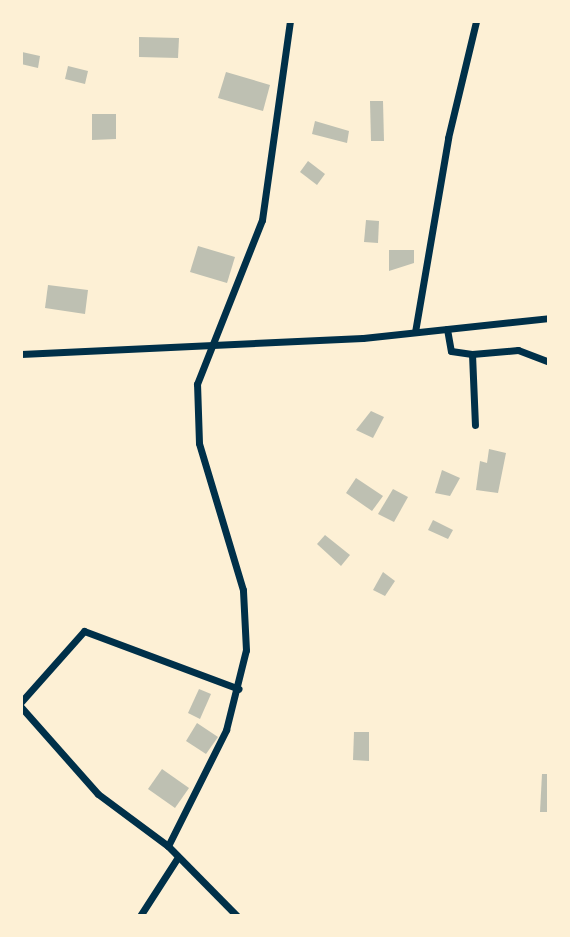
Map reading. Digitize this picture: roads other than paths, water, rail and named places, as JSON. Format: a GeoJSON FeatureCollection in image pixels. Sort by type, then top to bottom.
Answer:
{"type":"FeatureCollection","features":[{"type":"Feature","properties":{"kind":"street"},"geometry":{"type":"LineString","coordinates":[[167,846],[226,730],[239,689],[243,590],[199,443],[197,384],[262,220],[290,21]]}},
{"type":"Feature","properties":{"kind":"street"},"geometry":{"type":"LineString","coordinates":[[415,332],[447,138],[476,21]]}},
{"type":"Feature","properties":{"kind":"street"},"geometry":{"type":"LineString","coordinates":[[21,354],[415,332],[549,318]]}},
{"type":"Feature","properties":{"kind":"street"},"geometry":{"type":"LineString","coordinates":[[447,329],[450,351],[472,354],[518,350],[549,362]]}},
{"type":"Feature","properties":{"kind":"street"},"geometry":{"type":"LineString","coordinates":[[472,354],[475,425]]}},
{"type":"Feature","properties":{"kind":"street"},"geometry":{"type":"LineString","coordinates":[[237,916],[167,846],[98,794],[21,705],[84,631],[239,689]]}},
{"type":"Feature","properties":{"kind":"street"},"geometry":{"type":"LineString","coordinates":[[141,916],[178,857]]}}]}
